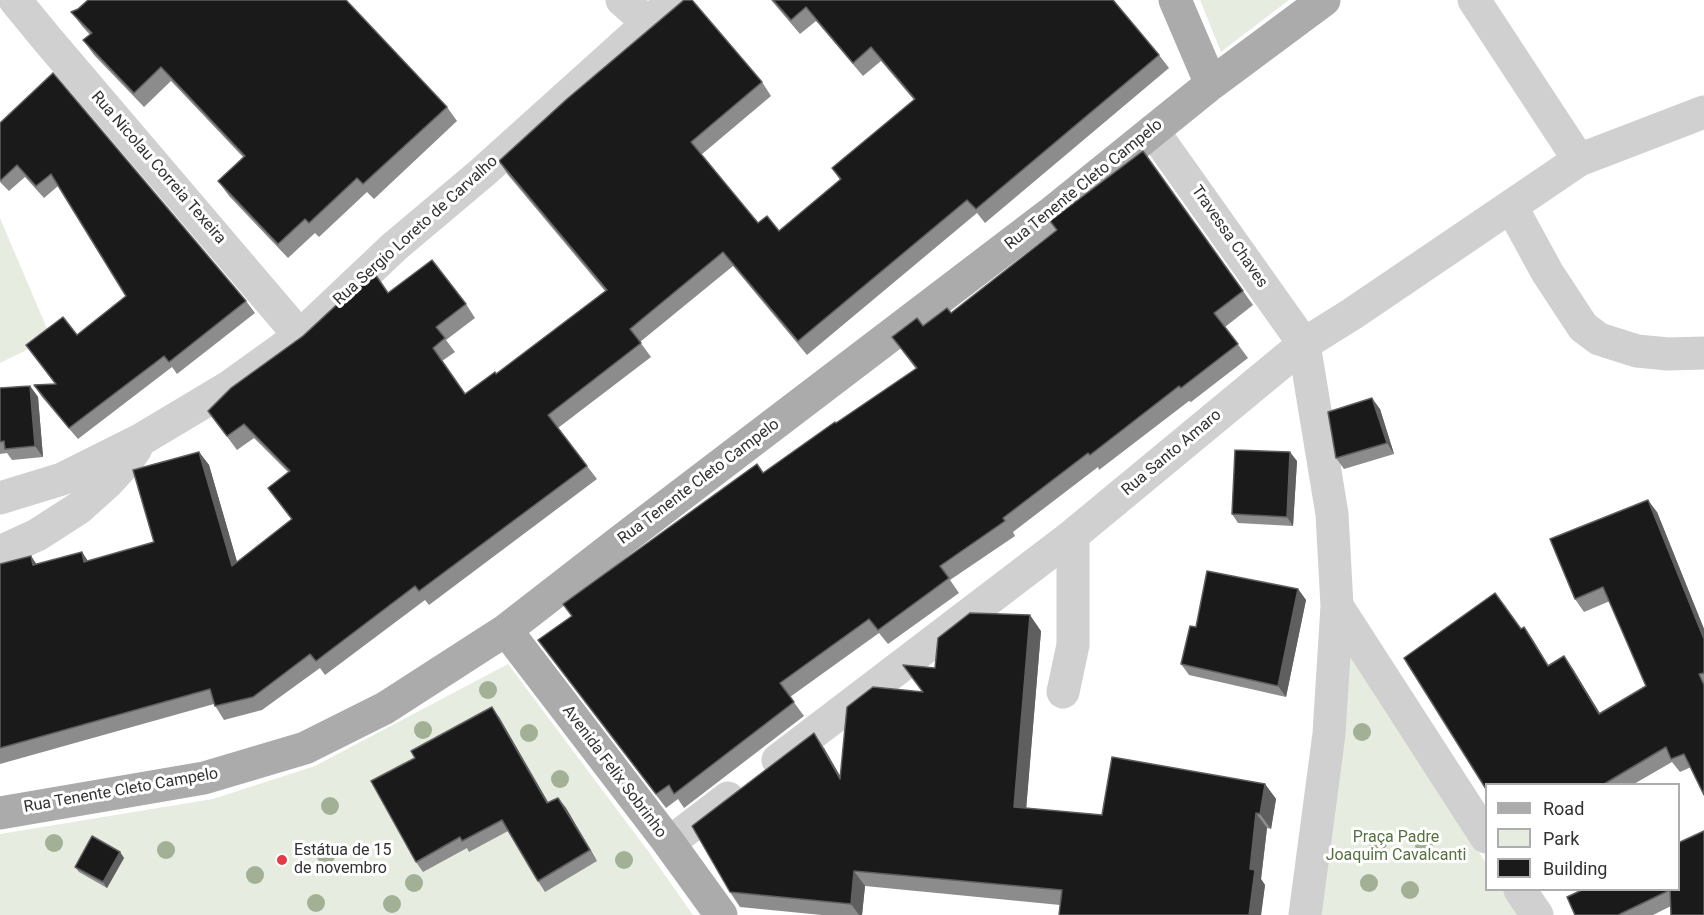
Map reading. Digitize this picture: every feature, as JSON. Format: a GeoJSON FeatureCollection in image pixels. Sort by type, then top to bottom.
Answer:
{"type":"FeatureCollection","features":[{"type":"Feature","properties":{"kind":"main road"},"geometry":{"type":"LineString","coordinates":[[1175,0],[1211,84]]}},
{"type":"Feature","properties":{"kind":"main road","name":"Rua Tenente Cleto Campelo"},"geometry":{"type":"LineString","coordinates":[[0,813],[204,778],[305,748],[385,708],[506,630],[1050,214],[1211,84],[1324,0]]}},
{"type":"Feature","properties":{"kind":"main road","name":"Avenida Felix Sobrinho"},"geometry":{"type":"LineString","coordinates":[[506,630],[669,843],[721,915]]}},
{"type":"Feature","properties":{"kind":"street","name":"Rua Nicolau Correia Texeira"},"geometry":{"type":"LineString","coordinates":[[15,0],[300,336]]}},
{"type":"Feature","properties":{"kind":"street"},"geometry":{"type":"LineString","coordinates":[[622,0],[648,23]]}},
{"type":"Feature","properties":{"kind":"street","name":"Rua Sergio Loreto de Carvalho"},"geometry":{"type":"LineString","coordinates":[[0,498],[62,479],[142,439],[228,387],[300,336],[394,247],[483,172],[674,0]]}},
{"type":"Feature","properties":{"kind":"street"},"geometry":{"type":"LineString","coordinates":[[1474,0],[1579,160]]}},
{"type":"Feature","properties":{"kind":"street","name":"Rua Santo Amaro"},"geometry":{"type":"LineString","coordinates":[[669,843],[1073,535],[1304,344],[1579,160],[1704,111]]}},
{"type":"Feature","properties":{"kind":"street","name":"Travessa Chaves"},"geometry":{"type":"LineString","coordinates":[[1153,131],[1304,344]]}},
{"type":"Feature","properties":{"kind":"street"},"geometry":{"type":"LineString","coordinates":[[1511,206],[1547,272],[1583,327],[1599,339],[1637,351],[1668,354],[1704,352]]}},
{"type":"Feature","properties":{"kind":"street"},"geometry":{"type":"LineString","coordinates":[[1304,344],[1332,513],[1337,606],[1329,734],[1305,915]]}},
{"type":"Feature","properties":{"kind":"street","name":"Rua Sergio Loreto de Carvalho"},"geometry":{"type":"LineString","coordinates":[[0,552],[37,535],[79,508],[108,482],[128,460],[142,439]]}},
{"type":"Feature","properties":{"kind":"street"},"geometry":{"type":"LineString","coordinates":[[1063,692],[1073,645],[1073,535]]}},
{"type":"Feature","properties":{"kind":"street"},"geometry":{"type":"LineString","coordinates":[[1337,606],[1485,835]]}},
{"type":"Feature","properties":{"kind":"street"},"geometry":{"type":"LineString","coordinates":[[1521,891],[1537,915]]}},
{"type":"Feature","properties":{"kind":"green space"},"geometry":{"type":"Polygon","coordinates":[[[1200,0],[1289,0],[1221,52],[1200,0]]]}},
{"type":"Feature","properties":{"kind":"green space"},"geometry":{"type":"Polygon","coordinates":[[[0,218],[51,338],[0,363],[0,218]]]}},
{"type":"Feature","properties":{"kind":"green space","name":"Praça Padre Joaquim Cavalcanti"},"geometry":{"type":"Polygon","coordinates":[[[1348,648],[1485,861],[1485,891],[1505,891],[1520,915],[1319,915],[1348,648]]]}},
{"type":"Feature","properties":{"kind":"green space"},"geometry":{"type":"Polygon","coordinates":[[[508,664],[693,915],[0,915],[0,834],[213,799],[315,766],[508,664]]]}},
{"type":"Feature","properties":{"kind":"building"},"geometry":{"type":"Polygon","coordinates":[[[88,0],[346,0],[447,107],[363,184],[357,178],[309,223],[305,219],[278,244],[218,181],[245,156],[161,67],[134,93],[83,40],[92,33],[71,12],[88,0]]]}},
{"type":"Feature","properties":{"kind":"building"},"geometry":{"type":"Polygon","coordinates":[[[684,0],[692,0],[762,82],[691,142],[758,223],[767,216],[779,231],[841,179],[832,168],[915,99],[871,47],[853,63],[806,7],[791,20],[773,0],[1113,0],[1159,55],[976,209],[967,200],[798,341],[723,252],[630,329],[641,343],[548,415],[587,466],[419,591],[415,586],[316,661],[310,654],[253,697],[215,706],[210,689],[0,748],[0,564],[31,556],[33,565],[82,552],[84,562],[154,542],[133,470],[199,452],[232,566],[292,519],[268,488],[290,471],[244,424],[227,436],[208,411],[231,388],[303,336],[373,271],[388,293],[432,260],[466,304],[436,327],[445,338],[433,348],[465,394],[495,372],[496,374],[607,290],[499,161],[567,99],[684,0]]]}},
{"type":"Feature","properties":{"kind":"building"},"geometry":{"type":"Polygon","coordinates":[[[53,73],[246,301],[169,362],[164,356],[69,428],[34,385],[56,384],[26,345],[63,317],[77,335],[126,296],[51,174],[36,186],[17,165],[0,179],[0,123],[53,73]]]}},
{"type":"Feature","properties":{"kind":"building"},"geometry":{"type":"Polygon","coordinates":[[[1143,151],[1243,291],[1214,313],[1238,344],[1090,455],[1088,453],[1003,518],[1005,521],[940,566],[949,578],[878,630],[869,619],[780,683],[794,702],[674,794],[669,785],[656,794],[538,640],[572,616],[563,604],[757,464],[763,473],[917,368],[892,337],[917,318],[923,326],[947,308],[951,313],[1057,230],[1050,221],[1143,151]]]}},
{"type":"Feature","properties":{"kind":"building"},"geometry":{"type":"Polygon","coordinates":[[[30,386],[35,446],[5,449],[4,441],[0,442],[0,388],[30,386]]]}},
{"type":"Feature","properties":{"kind":"building"},"geometry":{"type":"Polygon","coordinates":[[[1372,398],[1387,443],[1336,458],[1328,412],[1372,398]]]}},
{"type":"Feature","properties":{"kind":"building"},"geometry":{"type":"Polygon","coordinates":[[[1235,450],[1290,452],[1287,517],[1232,514],[1235,450]]]}},
{"type":"Feature","properties":{"kind":"building"},"geometry":{"type":"Polygon","coordinates":[[[1648,500],[1704,639],[1704,673],[1699,674],[1704,685],[1704,795],[1684,754],[1671,759],[1666,747],[1606,783],[1485,783],[1485,787],[1404,658],[1495,593],[1521,629],[1524,627],[1548,666],[1564,656],[1599,714],[1646,686],[1603,587],[1575,599],[1550,539],[1648,500]]]}},
{"type":"Feature","properties":{"kind":"building"},"geometry":{"type":"Polygon","coordinates":[[[1207,571],[1298,589],[1278,686],[1181,664],[1190,626],[1196,627],[1207,571]]]}},
{"type":"Feature","properties":{"kind":"building"},"geometry":{"type":"Polygon","coordinates":[[[970,613],[1030,615],[1014,807],[1102,815],[1112,757],[1265,784],[1260,814],[1256,813],[1250,869],[1255,870],[1249,915],[1059,915],[1062,890],[854,871],[851,904],[730,892],[692,826],[814,733],[840,779],[847,707],[873,687],[923,692],[903,665],[935,668],[938,638],[970,613]]]}},
{"type":"Feature","properties":{"kind":"building"},"geometry":{"type":"Polygon","coordinates":[[[492,707],[547,803],[558,798],[590,850],[538,881],[502,820],[462,841],[460,837],[416,862],[371,781],[415,758],[411,751],[492,707]]]}},
{"type":"Feature","properties":{"kind":"building"},"geometry":{"type":"Polygon","coordinates":[[[1704,831],[1704,915],[1671,915],[1670,891],[1680,891],[1680,842],[1704,831]]]}},
{"type":"Feature","properties":{"kind":"building"},"geometry":{"type":"Polygon","coordinates":[[[92,836],[120,852],[103,882],[75,867],[92,836]]]}},
{"type":"Feature","properties":{"kind":"building"},"geometry":{"type":"Polygon","coordinates":[[[1580,891],[1668,891],[1618,915],[1575,915],[1567,897],[1580,891]]]}},
{"type":"Feature","properties":{"kind":"place","name":"Estátua de 15 de novembro"},"geometry":{"type":"Point","coordinates":[282,860]}}]}
